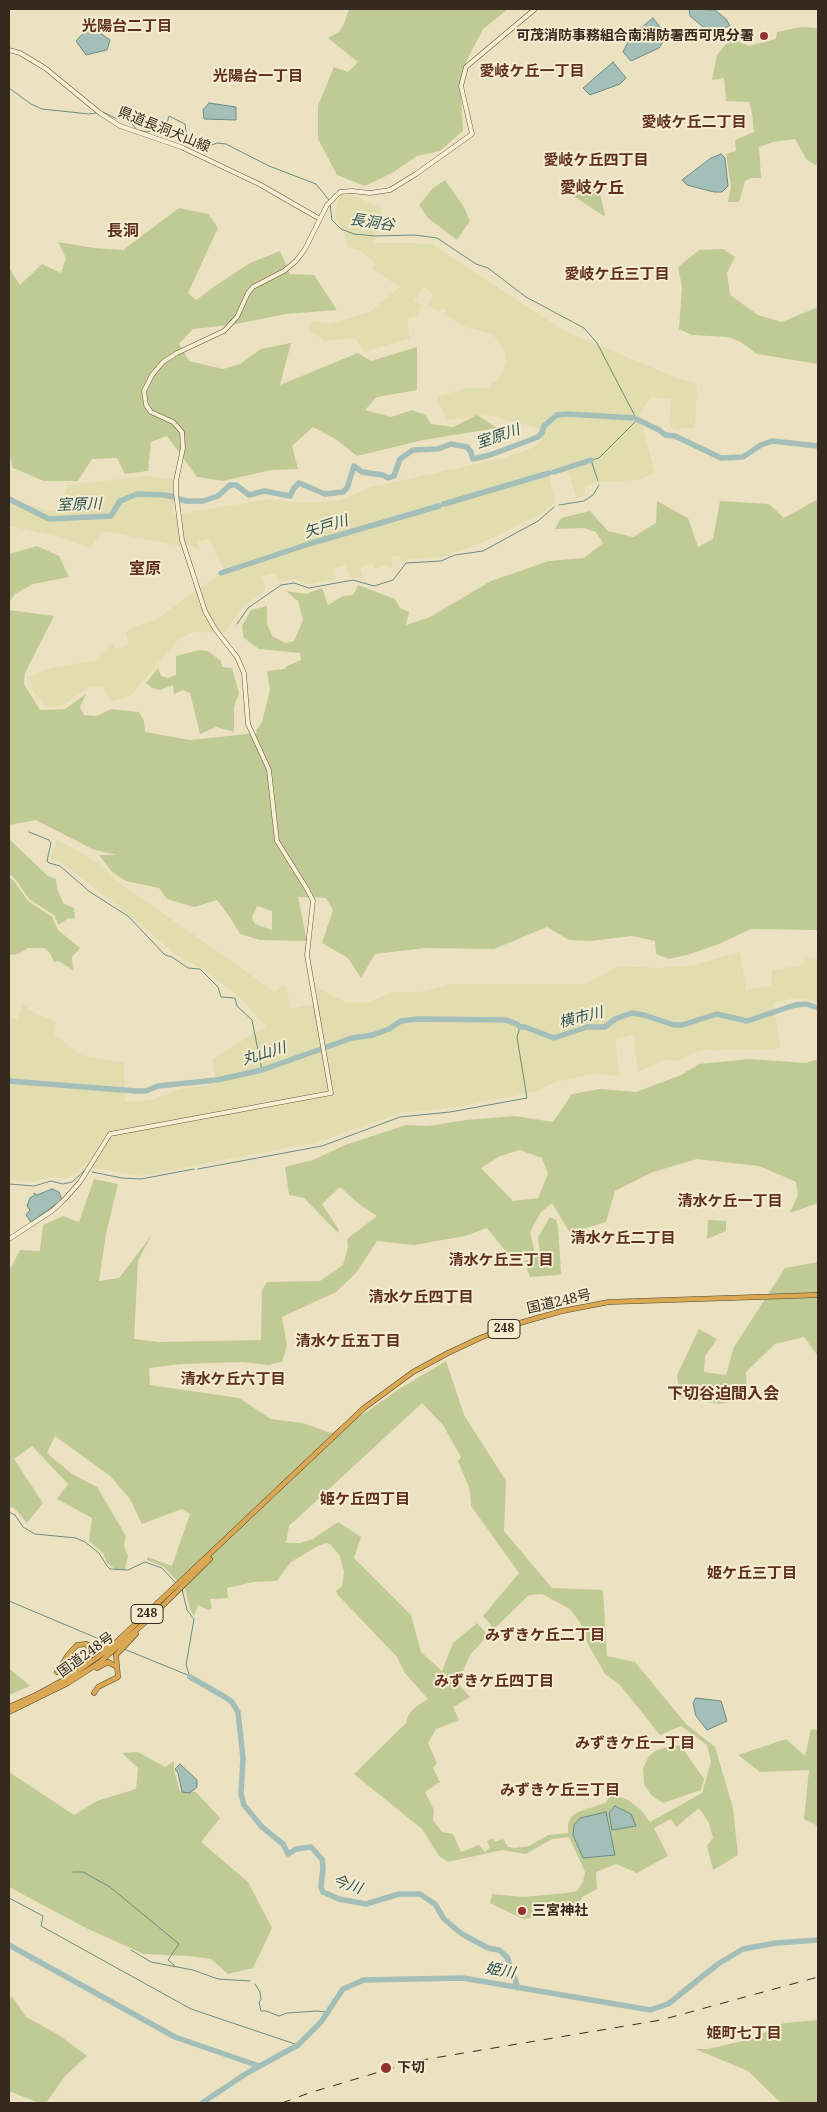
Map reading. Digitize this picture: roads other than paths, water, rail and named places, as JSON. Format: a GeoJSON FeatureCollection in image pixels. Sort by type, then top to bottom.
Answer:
{"type":"FeatureCollection","features":[{"type":"Feature","properties":{"kind":"highway","name":"国道248号"},"geometry":{"type":"LineString","coordinates":[[9,1707],[77,1678],[116,1647],[160,1608],[250,1516],[335,1435],[397,1383],[420,1368],[487,1335],[562,1311],[609,1302],[818,1295]]}},
{"type":"Feature","properties":{"kind":"highway","name":"国道248号"},"geometry":{"type":"LineString","coordinates":[[9,1712],[65,1683],[70,1675],[116,1647],[119,1640],[183,1583]]}},
{"type":"Feature","properties":{"kind":"highway"},"geometry":{"type":"LineString","coordinates":[[57,1672],[72,1650],[80,1644],[86,1644],[99,1650],[116,1647],[115,1659],[118,1677],[98,1688],[94,1693]]}},
{"type":"Feature","properties":{"kind":"highway"},"geometry":{"type":"LineString","coordinates":[[70,1675],[88,1662],[91,1650],[86,1644]]}},
{"type":"Feature","properties":{"kind":"highway"},"geometry":{"type":"LineString","coordinates":[[65,1683],[85,1676],[108,1662],[118,1668]]}},
{"type":"Feature","properties":{"kind":"main road"},"geometry":{"type":"LineString","coordinates":[[9,1239],[52,1211],[64,1200],[80,1182],[110,1134],[331,1093],[307,955],[313,901],[277,841],[269,770],[248,724],[244,673],[237,656],[215,629],[205,611],[182,540],[176,487],[183,448],[182,432],[173,422],[152,412],[146,405],[144,391],[152,374],[169,357],[224,331],[237,317],[248,293],[253,287],[284,271],[296,261],[305,249],[327,205],[340,192],[370,193],[390,190],[472,134],[461,86],[466,67],[534,9]]}},
{"type":"Feature","properties":{"kind":"main road","name":"県道長洞犬山線"},"geometry":{"type":"LineString","coordinates":[[9,50],[20,53],[45,68],[98,112],[120,126],[181,147],[258,184],[320,219]]}},
{"type":"Feature","properties":{"kind":"water"},"geometry":{"type":"Polygon","coordinates":[[[689,9],[715,10],[726,19],[730,26],[709,32],[690,16],[689,9]]]}},
{"type":"Feature","properties":{"kind":"water"},"geometry":{"type":"Polygon","coordinates":[[[653,18],[667,36],[659,48],[631,61],[623,52],[631,36],[653,18]]]}},
{"type":"Feature","properties":{"kind":"water"},"geometry":{"type":"Polygon","coordinates":[[[90,22],[93,28],[110,40],[107,50],[86,55],[76,41],[88,28],[90,22]]]}},
{"type":"Feature","properties":{"kind":"water"},"geometry":{"type":"Polygon","coordinates":[[[613,62],[626,78],[620,84],[590,95],[583,88],[613,62]]]}},
{"type":"Feature","properties":{"kind":"water"},"geometry":{"type":"Polygon","coordinates":[[[209,103],[236,107],[236,120],[204,119],[203,110],[209,103]]]}},
{"type":"Feature","properties":{"kind":"water"},"geometry":{"type":"Polygon","coordinates":[[[721,154],[725,158],[728,186],[722,192],[714,192],[687,185],[682,180],[711,158],[721,154]]]}},
{"type":"Feature","properties":{"kind":"water"},"geometry":{"type":"Polygon","coordinates":[[[52,1189],[59,1192],[62,1200],[31,1222],[26,1215],[30,1210],[27,1206],[30,1198],[35,1195],[34,1193],[37,1195],[52,1189]]]}},
{"type":"Feature","properties":{"kind":"water"},"geometry":{"type":"Polygon","coordinates":[[[696,1698],[721,1701],[727,1721],[707,1730],[696,1716],[693,1703],[696,1698]]]}},
{"type":"Feature","properties":{"kind":"water"},"geometry":{"type":"Polygon","coordinates":[[[180,1764],[197,1780],[197,1787],[190,1793],[182,1792],[178,1773],[175,1769],[180,1764]]]}},
{"type":"Feature","properties":{"kind":"water"},"geometry":{"type":"Polygon","coordinates":[[[615,1806],[631,1814],[636,1826],[612,1830],[609,1813],[615,1806]]]}},
{"type":"Feature","properties":{"kind":"water"},"geometry":{"type":"Polygon","coordinates":[[[606,1812],[615,1855],[583,1858],[573,1835],[574,1825],[580,1818],[606,1812]]]}},
{"type":"Feature","properties":{"kind":"waterway","name":"長洞谷"},"geometry":{"type":"LineString","coordinates":[[9,88],[31,104],[42,109],[89,114],[96,113]]}},
{"type":"Feature","properties":{"kind":"waterway","name":"長洞谷"},"geometry":{"type":"LineString","coordinates":[[103,112],[115,118],[127,118],[137,130],[148,132],[167,123],[169,116],[185,124],[187,138],[194,145],[204,148],[217,143],[226,144],[269,166],[316,184],[329,200]]}},
{"type":"Feature","properties":{"kind":"waterway","name":"長洞谷"},"geometry":{"type":"LineString","coordinates":[[330,204],[332,220],[341,229],[354,234],[375,236],[415,235],[437,238],[476,264],[488,268],[526,297],[584,328],[597,343],[637,420],[599,458],[591,460],[598,481]]}},
{"type":"Feature","properties":{"kind":"waterway","name":"室原川"},"geometry":{"type":"LineString","coordinates":[[179,499],[203,501],[218,496],[230,485],[236,485],[249,495],[264,491],[290,496],[299,483],[325,494],[343,492],[347,488],[354,466],[362,472],[383,475],[388,478],[394,476],[400,459],[413,450],[438,449],[451,444],[467,447],[473,459],[490,455],[538,437],[542,433],[544,426],[557,415],[567,414],[634,418],[665,435],[675,436],[721,458],[743,457],[761,445],[772,441],[818,446]]}},
{"type":"Feature","properties":{"kind":"waterway","name":"矢戸川"},"geometry":{"type":"LineString","coordinates":[[554,472],[591,460]]}},
{"type":"Feature","properties":{"kind":"waterway","name":"矢戸川"},"geometry":{"type":"LineString","coordinates":[[444,504],[549,473]]}},
{"type":"Feature","properties":{"kind":"waterway"},"geometry":{"type":"LineString","coordinates":[[559,505],[584,501],[593,495],[599,485]]}},
{"type":"Feature","properties":{"kind":"waterway","name":"室原川"},"geometry":{"type":"LineString","coordinates":[[9,499],[49,519],[111,516],[120,501],[137,494],[174,497]]}},
{"type":"Feature","properties":{"kind":"waterway","name":"矢戸川"},"geometry":{"type":"LineString","coordinates":[[221,573],[312,543],[439,506]]}},
{"type":"Feature","properties":{"kind":"waterway"},"geometry":{"type":"LineString","coordinates":[[237,624],[248,608],[281,585],[294,583],[309,588],[353,580],[374,586],[393,580],[406,563],[441,561],[455,555],[483,551],[538,521],[554,507]]}},
{"type":"Feature","properties":{"kind":"waterway"},"geometry":{"type":"LineString","coordinates":[[29,832],[49,840],[51,843],[47,861],[49,863],[60,866],[90,892],[128,916],[165,955],[172,957],[188,968],[200,969],[218,987],[221,997],[235,998],[237,1006],[252,1020],[262,1070]]}},
{"type":"Feature","properties":{"kind":"waterway","name":"丸山川"},"geometry":{"type":"LineString","coordinates":[[9,1081],[146,1091],[158,1086],[217,1080],[262,1070],[352,1038],[373,1035],[389,1029],[401,1021],[418,1019],[506,1020],[520,1027],[525,1027],[554,1038],[587,1027],[605,1027],[615,1019],[632,1013],[674,1025],[682,1025],[717,1014],[747,1021],[795,1005],[806,1004],[818,1008]]}},
{"type":"Feature","properties":{"kind":"waterway"},"geometry":{"type":"LineString","coordinates":[[198,1169],[322,1146],[400,1117],[450,1112],[527,1098],[517,1037],[520,1027]]}},
{"type":"Feature","properties":{"kind":"waterway"},"geometry":{"type":"LineString","coordinates":[[92,1172],[122,1178],[141,1179],[194,1169]]}},
{"type":"Feature","properties":{"kind":"waterway"},"geometry":{"type":"LineString","coordinates":[[9,1184],[34,1186],[51,1181],[63,1184],[72,1182],[84,1171]]}},
{"type":"Feature","properties":{"kind":"waterway"},"geometry":{"type":"LineString","coordinates":[[9,1512],[15,1515],[23,1527],[35,1534],[76,1538],[85,1542],[99,1553],[110,1569],[128,1570],[145,1562],[162,1568],[176,1583]]}},
{"type":"Feature","properties":{"kind":"waterway"},"geometry":{"type":"LineString","coordinates":[[182,1589],[187,1610],[194,1619],[186,1665],[190,1677]]}},
{"type":"Feature","properties":{"kind":"waterway"},"geometry":{"type":"LineString","coordinates":[[9,1601],[111,1644]]}},
{"type":"Feature","properties":{"kind":"waterway"},"geometry":{"type":"LineString","coordinates":[[124,1649],[190,1676]]}},
{"type":"Feature","properties":{"kind":"waterway","name":"今川"},"geometry":{"type":"LineString","coordinates":[[190,1677],[232,1702],[238,1712],[243,1758],[241,1794],[244,1805],[262,1827],[283,1844],[288,1854],[296,1849],[311,1847],[322,1859],[321,1887],[323,1892],[339,1899],[366,1904],[399,1894],[420,1894],[435,1904],[444,1919],[462,1934],[488,1948],[499,1950],[507,1957],[518,1988]]}},
{"type":"Feature","properties":{"kind":"waterway"},"geometry":{"type":"LineString","coordinates":[[73,1872],[83,1872],[110,1887],[179,1944],[168,1960],[174,1967]]}},
{"type":"Feature","properties":{"kind":"waterway"},"geometry":{"type":"LineString","coordinates":[[9,1898],[43,1916],[41,1926],[191,2009],[298,2045]]}},
{"type":"Feature","properties":{"kind":"waterway","name":"姫川"},"geometry":{"type":"LineString","coordinates":[[202,2103],[247,2073],[298,2045],[321,2022],[343,1989],[364,1980],[463,1978],[650,2010],[668,2004],[718,1964],[743,1949],[776,1943],[818,1940]]}},
{"type":"Feature","properties":{"kind":"waterway"},"geometry":{"type":"LineString","coordinates":[[9,1945],[175,2037],[259,2066]]}},
{"type":"Feature","properties":{"kind":"waterway"},"geometry":{"type":"LineString","coordinates":[[131,1950],[151,1962],[193,1970],[218,1979],[250,1981]]}},
{"type":"Feature","properties":{"kind":"waterway"},"geometry":{"type":"LineString","coordinates":[[255,1984],[260,1992],[261,2000],[259,2002],[261,2011],[279,2016],[287,2013],[326,2012]]}},
{"type":"Feature","properties":{"kind":"railway"},"geometry":{"type":"LineString","coordinates":[[282,2103],[416,2061],[661,2020],[818,1977]]}},
{"type":"Feature","properties":{"kind":"place","name":"可茂消防事務組合南消防署西可児分署"},"geometry":{"type":"Point","coordinates":[764,36]}},
{"type":"Feature","properties":{"kind":"place","name":"三宮神社"},"geometry":{"type":"Point","coordinates":[522,1911]}},
{"type":"Feature","properties":{"kind":"place","name":"下切"},"geometry":{"type":"Point","coordinates":[386,2068]}},
{"type":"Feature","properties":{"kind":"district","name":"光陽台二丁目"},"geometry":{"type":"Point","coordinates":[127,27]}},
{"type":"Feature","properties":{"kind":"district","name":"愛岐ケ丘一丁目"},"geometry":{"type":"Point","coordinates":[532,72]}},
{"type":"Feature","properties":{"kind":"district","name":"光陽台一丁目"},"geometry":{"type":"Point","coordinates":[258,77]}},
{"type":"Feature","properties":{"kind":"district","name":"愛岐ケ丘二丁目"},"geometry":{"type":"Point","coordinates":[694,123]}},
{"type":"Feature","properties":{"kind":"district","name":"愛岐ケ丘四丁目"},"geometry":{"type":"Point","coordinates":[596,161]}},
{"type":"Feature","properties":{"kind":"district","name":"愛岐ケ丘"},"geometry":{"type":"Point","coordinates":[592,188]}},
{"type":"Feature","properties":{"kind":"district","name":"長洞"},"geometry":{"type":"Point","coordinates":[123,231]}},
{"type":"Feature","properties":{"kind":"district","name":"愛岐ケ丘三丁目"},"geometry":{"type":"Point","coordinates":[617,275]}},
{"type":"Feature","properties":{"kind":"district","name":"室原"},"geometry":{"type":"Point","coordinates":[145,569]}},
{"type":"Feature","properties":{"kind":"district","name":"清水ケ丘一丁目"},"geometry":{"type":"Point","coordinates":[730,1202]}},
{"type":"Feature","properties":{"kind":"district","name":"清水ケ丘二丁目"},"geometry":{"type":"Point","coordinates":[623,1239]}},
{"type":"Feature","properties":{"kind":"district","name":"清水ケ丘三丁目"},"geometry":{"type":"Point","coordinates":[501,1261]}},
{"type":"Feature","properties":{"kind":"district","name":"清水ケ丘四丁目"},"geometry":{"type":"Point","coordinates":[421,1298]}},
{"type":"Feature","properties":{"kind":"district","name":"清水ケ丘五丁目"},"geometry":{"type":"Point","coordinates":[348,1342]}},
{"type":"Feature","properties":{"kind":"district","name":"清水ケ丘六丁目"},"geometry":{"type":"Point","coordinates":[233,1380]}},
{"type":"Feature","properties":{"kind":"district","name":"下切谷迫間入会"},"geometry":{"type":"Point","coordinates":[723,1394]}},
{"type":"Feature","properties":{"kind":"district","name":"姫ケ丘四丁目"},"geometry":{"type":"Point","coordinates":[365,1500]}},
{"type":"Feature","properties":{"kind":"district","name":"姫ケ丘三丁目"},"geometry":{"type":"Point","coordinates":[752,1574]}},
{"type":"Feature","properties":{"kind":"district","name":"みずきケ丘二丁目"},"geometry":{"type":"Point","coordinates":[545,1636]}},
{"type":"Feature","properties":{"kind":"district","name":"みずきケ丘四丁目"},"geometry":{"type":"Point","coordinates":[494,1682]}},
{"type":"Feature","properties":{"kind":"district","name":"みずきケ丘一丁目"},"geometry":{"type":"Point","coordinates":[635,1744]}},
{"type":"Feature","properties":{"kind":"district","name":"みずきケ丘三丁目"},"geometry":{"type":"Point","coordinates":[560,1791]}},
{"type":"Feature","properties":{"kind":"district","name":"姫町七丁目"},"geometry":{"type":"Point","coordinates":[744,2034]}},
{"type":"Feature","properties":{"kind":"water label","name":"横市川"},"geometry":{"type":"Point","coordinates":[581,1018]}}]}
